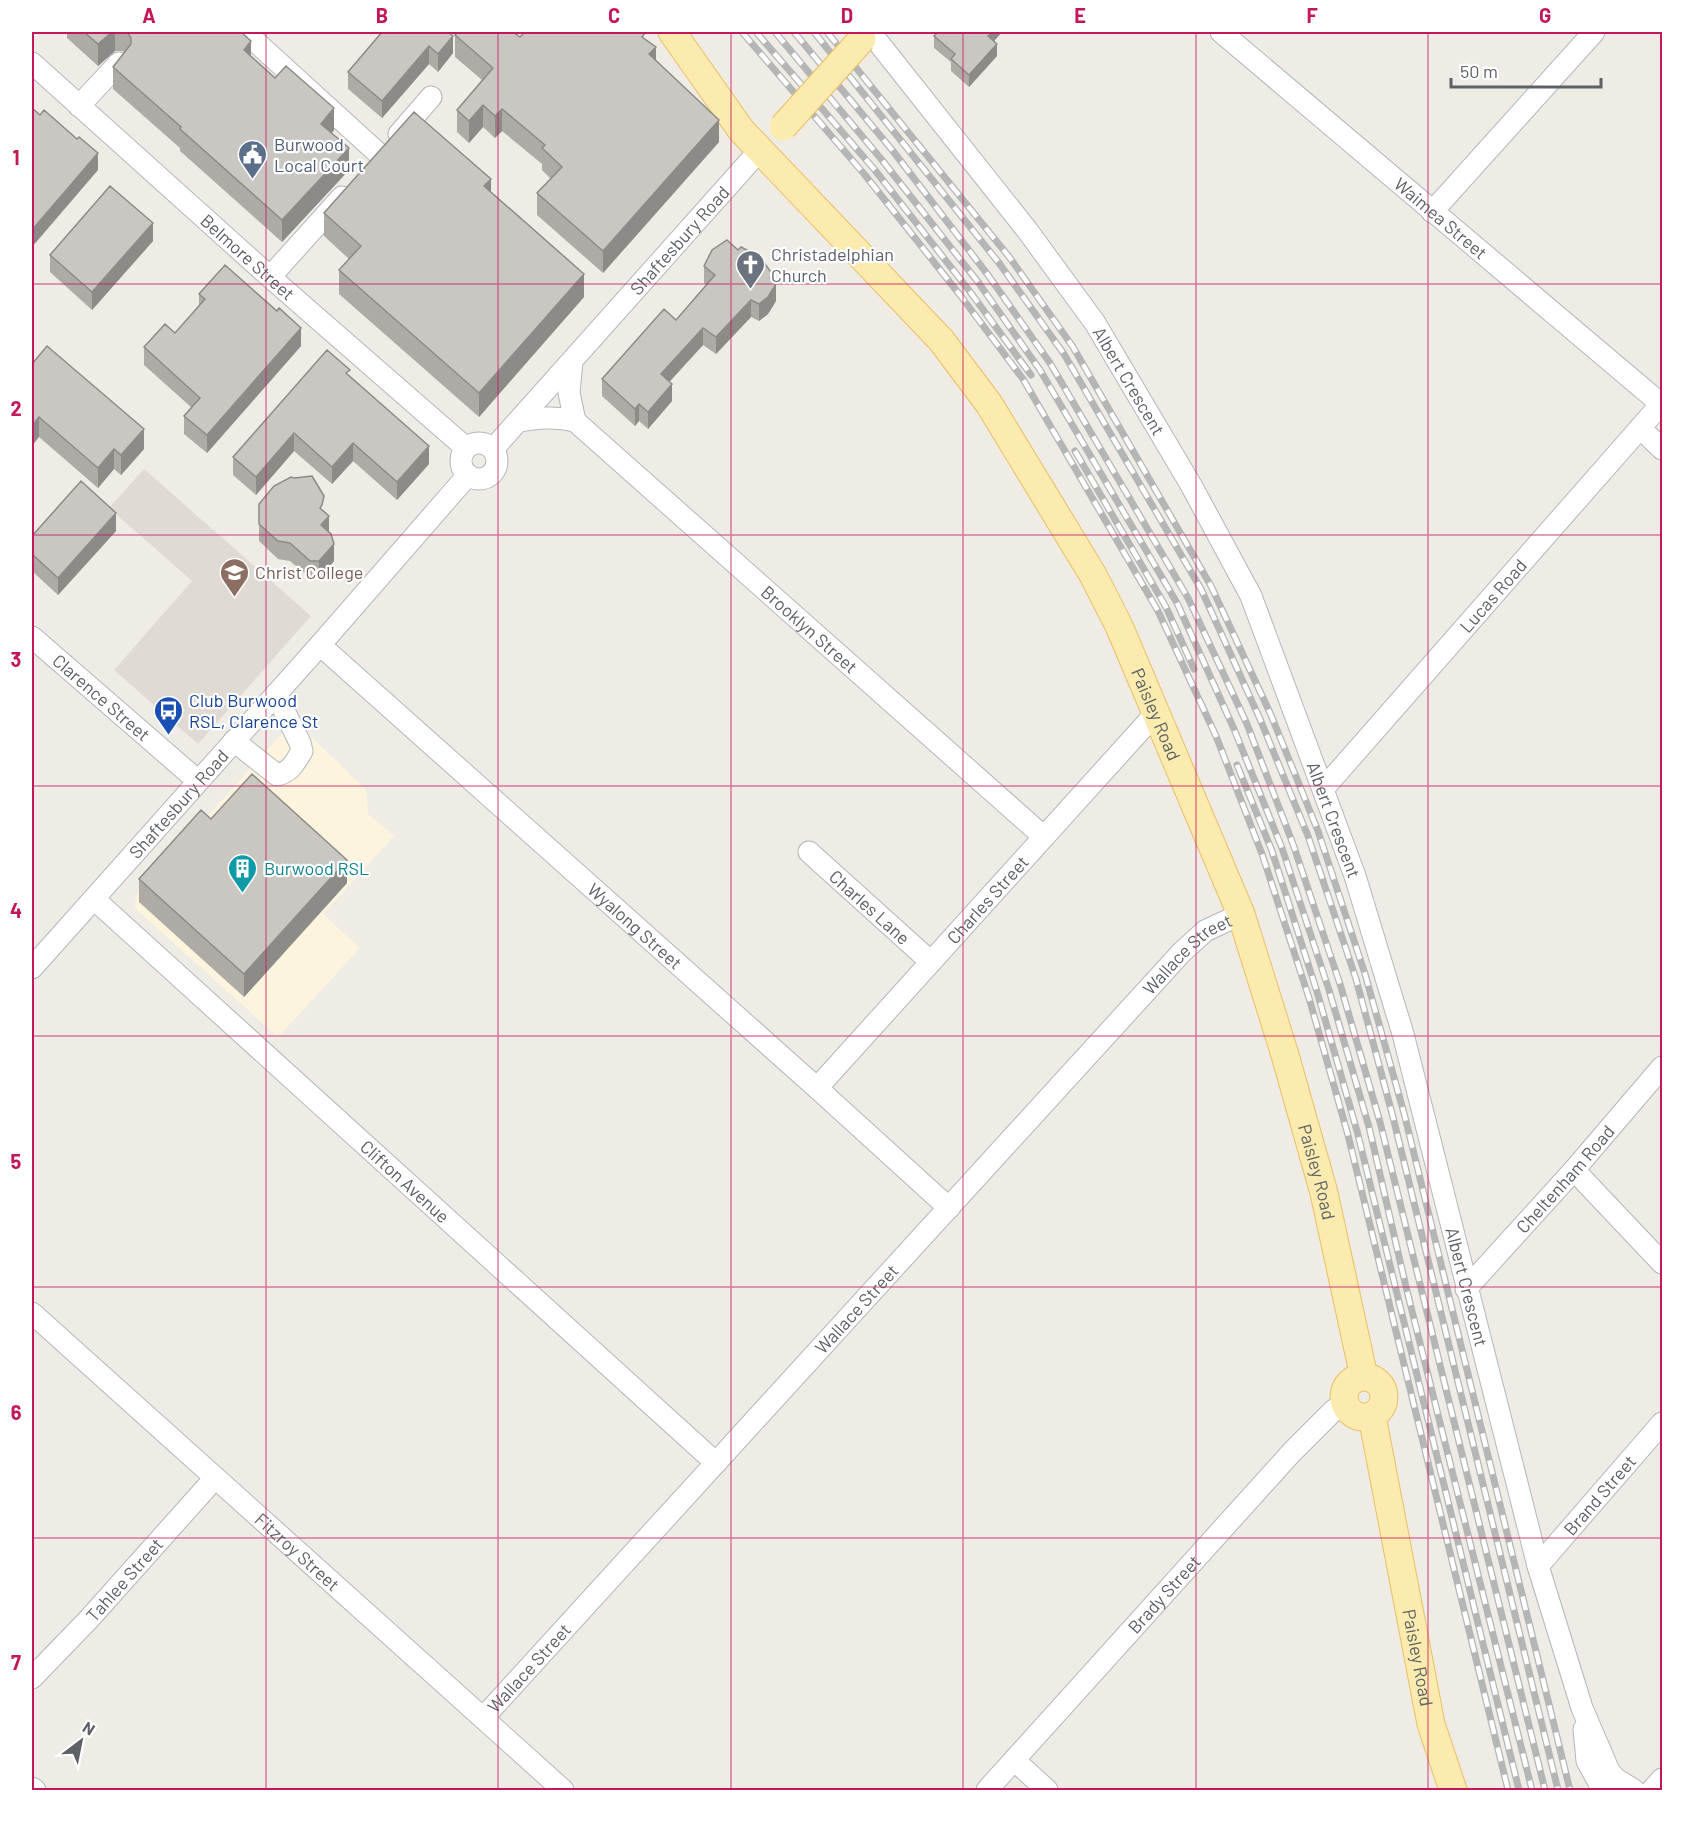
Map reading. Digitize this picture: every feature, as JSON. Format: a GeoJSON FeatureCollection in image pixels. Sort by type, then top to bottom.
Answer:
{"type":"FeatureCollection","features":[{"type":"Feature","properties":{"kind":"main road","name":"Paisley Road"},"geometry":{"type":"LineString","coordinates":[[672,32],[741,130],[759,151],[941,340],[989,404],[1093,575],[1119,626],[1241,914],[1285,1055],[1324,1193],[1364,1377]]}},
{"type":"Feature","properties":{"kind":"main road","name":"Shaftesbury Road"},"geometry":{"type":"LineString","coordinates":[[759,151],[867,34]]}},
{"type":"Feature","properties":{"kind":"main road"},"geometry":{"type":"LineString","coordinates":[[1357,1378],[1376,1380],[1383,1390],[1382,1408],[1372,1416],[1359,1417],[1348,1409],[1345,1403],[1346,1388],[1357,1378]]}},
{"type":"Feature","properties":{"kind":"main road","name":"Paisley Road"},"geometry":{"type":"LineString","coordinates":[[1372,1416],[1429,1714],[1453,1791]]}},
{"type":"Feature","properties":{"kind":"street"},"geometry":{"type":"LineString","coordinates":[[245,32],[380,155]]}},
{"type":"Feature","properties":{"kind":"street","name":"Waimea Street"},"geometry":{"type":"LineString","coordinates":[[1221,32],[1662,404]]}},
{"type":"Feature","properties":{"kind":"street"},"geometry":{"type":"LineString","coordinates":[[1432,212],[1594,32]]}},
{"type":"Feature","properties":{"kind":"street","name":"Albert Crescent"},"geometry":{"type":"LineString","coordinates":[[867,34],[1027,230],[1095,323],[1191,485],[1251,596],[1355,876],[1403,1034],[1538,1566],[1582,1708],[1587,1761],[1603,1781]]}},
{"type":"Feature","properties":{"kind":"street","name":"Belmore Street"},"geometry":{"type":"LineString","coordinates":[[32,63],[270,277],[466,448]]}},
{"type":"Feature","properties":{"kind":"street"},"geometry":{"type":"LineString","coordinates":[[79,106],[119,63]]}},
{"type":"Feature","properties":{"kind":"street"},"geometry":{"type":"LineString","coordinates":[[270,277],[431,98]]}},
{"type":"Feature","properties":{"kind":"street","name":"Shaftesbury Road"},"geometry":{"type":"LineString","coordinates":[[493,449],[759,151]]}},
{"type":"Feature","properties":{"kind":"street"},"geometry":{"type":"LineString","coordinates":[[519,421],[545,417],[575,421],[569,393],[572,361]]}},
{"type":"Feature","properties":{"kind":"street","name":"Lucas Road"},"geometry":{"type":"LineString","coordinates":[[1324,788],[1662,404]]}},
{"type":"Feature","properties":{"kind":"street","name":"Brooklyn Street"},"geometry":{"type":"LineString","coordinates":[[575,421],[1044,837]]}},
{"type":"Feature","properties":{"kind":"street"},"geometry":{"type":"LineString","coordinates":[[1640,428],[1662,449]]}},
{"type":"Feature","properties":{"kind":"street"},"geometry":{"type":"LineString","coordinates":[[478,442],[493,449],[497,463],[492,473],[486,478],[478,479],[468,475],[461,465],[461,456],[466,448],[478,442]]}},
{"type":"Feature","properties":{"kind":"street","name":"Shaftesbury Road"},"geometry":{"type":"LineString","coordinates":[[32,968],[468,475]]}},
{"type":"Feature","properties":{"kind":"street","name":"Clarence Street"},"geometry":{"type":"LineString","coordinates":[[32,637],[198,782]]}},
{"type":"Feature","properties":{"kind":"street","name":"Wyalong Street"},"geometry":{"type":"LineString","coordinates":[[320,645],[949,1208]]}},
{"type":"Feature","properties":{"kind":"street"},"geometry":{"type":"LineString","coordinates":[[234,741],[277,775],[286,773],[294,765],[302,751],[300,743],[276,694]]}},
{"type":"Feature","properties":{"kind":"street","name":"Charles Street"},"geometry":{"type":"LineString","coordinates":[[817,1088],[1156,713]]}},
{"type":"Feature","properties":{"kind":"street","name":"Charles Lane"},"geometry":{"type":"LineString","coordinates":[[809,852],[931,962]]}},
{"type":"Feature","properties":{"kind":"street","name":"Clifton Avenue"},"geometry":{"type":"LineString","coordinates":[[94,898],[716,1463]]}},
{"type":"Feature","properties":{"kind":"street","name":"Wallace Street"},"geometry":{"type":"LineString","coordinates":[[483,1718],[1180,953],[1205,931],[1241,914]]}},
{"type":"Feature","properties":{"kind":"street","name":"Cheltenham Road"},"geometry":{"type":"LineString","coordinates":[[1466,1289],[1574,1170],[1662,1067]]}},
{"type":"Feature","properties":{"kind":"street"},"geometry":{"type":"LineString","coordinates":[[1574,1170],[1662,1263]]}},
{"type":"Feature","properties":{"kind":"street","name":"Fitzroy Street"},"geometry":{"type":"LineString","coordinates":[[32,1313],[563,1791]]}},
{"type":"Feature","properties":{"kind":"street","name":"Brady Street"},"geometry":{"type":"LineString","coordinates":[[987,1791],[1292,1452],[1334,1410],[1345,1403]]}},
{"type":"Feature","properties":{"kind":"street","name":"Brand Street"},"geometry":{"type":"LineString","coordinates":[[1538,1566],[1662,1424]]}},
{"type":"Feature","properties":{"kind":"street","name":"Tahlee Street"},"geometry":{"type":"LineString","coordinates":[[32,1678],[89,1619],[215,1478]]}},
{"type":"Feature","properties":{"kind":"street"},"geometry":{"type":"LineString","coordinates":[[1014,1760],[1047,1791]]}},
{"type":"Feature","properties":{"kind":"street"},"geometry":{"type":"LineString","coordinates":[[1603,1781],[1616,1779],[1634,1791]]}},
{"type":"Feature","properties":{"kind":"street"},"geometry":{"type":"LineString","coordinates":[[1652,1791],[1662,1779]]}},
{"type":"Feature","properties":{"kind":"shaded area","name":"Christ College"},"geometry":{"type":"Polygon","coordinates":[[[144,469],[311,616],[198,744],[114,670],[192,581],[109,508],[144,469]]]}},
{"type":"Feature","properties":{"kind":"shaded area"},"geometry":{"type":"Polygon","coordinates":[[[294,720],[366,790],[368,814],[394,836],[323,914],[360,948],[278,1037],[135,908],[136,896],[294,720]]]}},
{"type":"Feature","properties":{"kind":"building"},"geometry":{"type":"Polygon","coordinates":[[[84,32],[112,32],[98,44],[84,32]]]}},
{"type":"Feature","properties":{"kind":"building"},"geometry":{"type":"Polygon","coordinates":[[[127,32],[241,32],[251,41],[244,50],[275,78],[286,66],[334,108],[321,124],[349,148],[282,220],[113,67],[131,44],[131,38],[127,32]]]}},
{"type":"Feature","properties":{"kind":"building"},"geometry":{"type":"Polygon","coordinates":[[[382,32],[448,32],[453,36],[438,54],[429,46],[382,101],[348,72],[382,32]]]}},
{"type":"Feature","properties":{"kind":"building"},"geometry":{"type":"Polygon","coordinates":[[[458,32],[513,32],[520,37],[525,32],[643,32],[645,33],[642,37],[656,47],[649,54],[719,120],[603,251],[537,193],[562,167],[542,148],[545,145],[502,109],[495,116],[483,105],[469,121],[457,110],[493,68],[455,35],[458,32]]]}},
{"type":"Feature","properties":{"kind":"building"},"geometry":{"type":"Polygon","coordinates":[[[938,32],[992,32],[988,36],[997,44],[969,75],[951,59],[955,54],[934,36],[938,32]]]}},
{"type":"Feature","properties":{"kind":"building"},"geometry":{"type":"Polygon","coordinates":[[[32,108],[40,115],[44,110],[77,139],[79,137],[98,153],[32,230],[32,108]]]}},
{"type":"Feature","properties":{"kind":"building"},"geometry":{"type":"Polygon","coordinates":[[[414,112],[491,179],[484,186],[584,274],[479,393],[339,270],[361,246],[324,213],[414,112]]]}},
{"type":"Feature","properties":{"kind":"building"},"geometry":{"type":"Polygon","coordinates":[[[110,186],[153,223],[92,292],[50,255],[110,186]]]}},
{"type":"Feature","properties":{"kind":"building"},"geometry":{"type":"Polygon","coordinates":[[[727,240],[738,250],[741,247],[760,257],[773,275],[770,278],[776,284],[768,297],[759,304],[751,300],[716,337],[703,328],[661,374],[672,384],[648,412],[639,404],[635,409],[602,379],[664,309],[676,320],[715,275],[704,266],[712,250],[727,240]]]}},
{"type":"Feature","properties":{"kind":"building"},"geometry":{"type":"Polygon","coordinates":[[[225,265],[277,311],[279,308],[301,328],[207,435],[184,416],[200,398],[144,347],[165,324],[175,333],[205,299],[199,294],[225,265]]]}},
{"type":"Feature","properties":{"kind":"building"},"geometry":{"type":"Polygon","coordinates":[[[47,346],[144,429],[121,455],[114,449],[98,468],[39,417],[32,426],[32,364],[47,346]]]}},
{"type":"Feature","properties":{"kind":"building"},"geometry":{"type":"Polygon","coordinates":[[[327,350],[350,370],[346,373],[429,446],[397,482],[353,443],[332,467],[294,433],[256,477],[233,457],[327,350]]]}},
{"type":"Feature","properties":{"kind":"building"},"geometry":{"type":"Polygon","coordinates":[[[312,476],[324,496],[320,508],[329,516],[321,525],[331,534],[334,544],[319,561],[310,561],[290,543],[278,541],[259,524],[259,504],[274,486],[291,477],[312,476]]]}},
{"type":"Feature","properties":{"kind":"building"},"geometry":{"type":"Polygon","coordinates":[[[81,481],[116,513],[58,578],[32,554],[32,536],[81,481]]]}},
{"type":"Feature","properties":{"kind":"building","name":"Burwood RSL"},"geometry":{"type":"Polygon","coordinates":[[[252,774],[347,860],[244,974],[139,879],[201,810],[211,819],[252,774]]]}},
{"type":"Feature","properties":{"kind":"railway"},"geometry":{"type":"LineString","coordinates":[[742,32],[865,175],[1023,379],[1158,611],[1216,736],[1262,854],[1309,998],[1348,1135],[1508,1790]]}},
{"type":"Feature","properties":{"kind":"railway"},"geometry":{"type":"LineString","coordinates":[[756,32],[874,169],[968,289],[1031,375]]}},
{"type":"Feature","properties":{"kind":"railway"},"geometry":{"type":"LineString","coordinates":[[775,32],[882,160],[978,282],[1040,370],[1177,603],[1234,729],[1282,848],[1329,990],[1369,1127],[1407,1291],[1532,1790]]}},
{"type":"Feature","properties":{"kind":"railway"},"geometry":{"type":"LineString","coordinates":[[794,32],[893,151],[988,275],[1050,363],[1188,598],[1247,724],[1293,844],[1340,984],[1380,1122],[1545,1790]]}},
{"type":"Feature","properties":{"kind":"railway"},"geometry":{"type":"LineString","coordinates":[[814,32],[999,263],[1064,354],[1201,589],[1260,719],[1308,836],[1356,979],[1393,1117],[1558,1790]]}},
{"type":"Feature","properties":{"kind":"railway"},"geometry":{"type":"LineString","coordinates":[[827,32],[1010,258],[1073,347],[1211,586],[1271,715],[1318,831],[1365,974],[1404,1113],[1570,1790]]}},
{"type":"Feature","properties":{"kind":"railway"},"geometry":{"type":"LineString","coordinates":[[1075,451],[1166,607],[1194,669]]}},
{"type":"Feature","properties":{"kind":"railway"},"geometry":{"type":"LineString","coordinates":[[1237,765],[1272,851],[1318,995],[1357,1131],[1519,1790]]}},
{"type":"Feature","properties":{"kind":"place","name":"Burwood Local Court"},"geometry":{"type":"Point","coordinates":[253,180]}},
{"type":"Feature","properties":{"kind":"place","name":"Christadelphian Church"},"geometry":{"type":"Point","coordinates":[750,290]}},
{"type":"Feature","properties":{"kind":"place","name":"Christ College"},"geometry":{"type":"Point","coordinates":[234,598]}},
{"type":"Feature","properties":{"kind":"place","name":"Club Burwood RSL, Clarence St"},"geometry":{"type":"Point","coordinates":[168,736]}},
{"type":"Feature","properties":{"kind":"place","name":"Burwood RSL"},"geometry":{"type":"Point","coordinates":[243,894]}}]}
